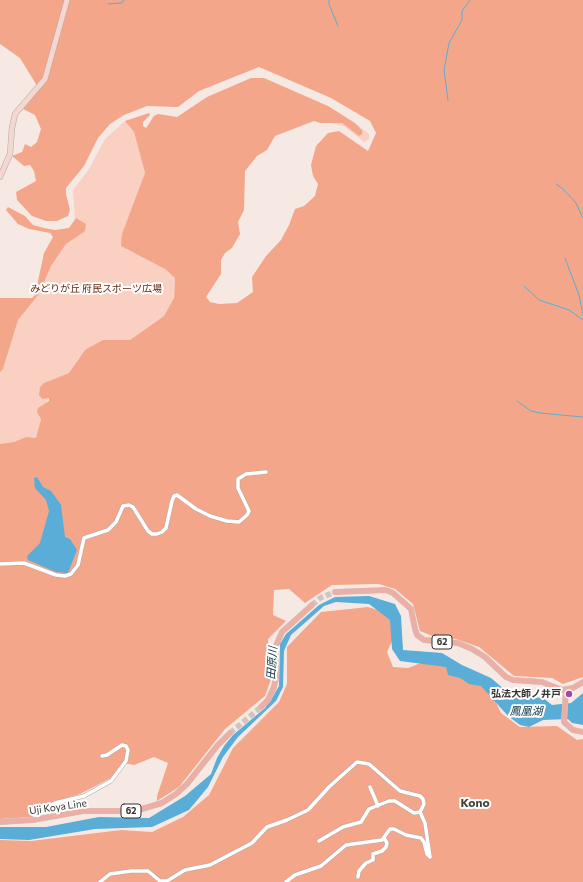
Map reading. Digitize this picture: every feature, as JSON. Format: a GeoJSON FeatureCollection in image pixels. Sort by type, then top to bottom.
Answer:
{"type":"FeatureCollection","features":[{"type":"Feature","properties":{"kind":"main road","name":"62"},"geometry":{"type":"LineString","coordinates":[[335,592],[386,590],[393,593],[411,609],[415,630],[424,640],[458,643],[485,657],[506,677],[513,680],[542,682],[565,692]]}},
{"type":"Feature","properties":{"kind":"main road"},"geometry":{"type":"LineString","coordinates":[[261,707],[268,700],[274,687],[276,678],[275,648],[282,632],[312,605]]}},
{"type":"Feature","properties":{"kind":"main road"},"geometry":{"type":"LineString","coordinates":[[583,682],[565,692],[564,721],[573,730],[583,732]]}},
{"type":"Feature","properties":{"kind":"main road","name":"Uji Koya Line"},"geometry":{"type":"LineString","coordinates":[[0,822],[33,820],[83,811],[135,812],[162,803],[176,794],[187,784],[217,746],[230,733]]}},
{"type":"Feature","properties":{"kind":"street"},"geometry":{"type":"LineString","coordinates":[[0,177],[10,154],[12,128],[15,114],[45,79],[68,0]]}},
{"type":"Feature","properties":{"kind":"street"},"geometry":{"type":"LineString","coordinates":[[0,564],[24,564],[56,575],[66,576],[71,574],[78,565],[84,538],[108,530],[116,522],[123,506],[130,504],[148,530],[152,534],[157,534],[166,528],[172,501],[174,496],[177,495],[196,509],[210,516],[227,522],[239,522],[247,515],[249,511],[238,488],[238,479],[246,474],[266,472]]}},
{"type":"Feature","properties":{"kind":"street"},"geometry":{"type":"LineString","coordinates":[[33,820],[40,810],[55,803],[84,796],[111,781],[126,761],[128,750],[126,746],[122,745],[107,755],[102,756]]}},
{"type":"Feature","properties":{"kind":"street"},"geometry":{"type":"LineString","coordinates":[[100,882],[110,874],[131,871],[148,871],[153,873],[158,880],[164,881],[190,869],[210,865],[252,843],[267,827],[308,810],[357,762],[369,764],[382,777],[403,793],[422,797],[424,804],[420,812]]}},
{"type":"Feature","properties":{"kind":"street"},"geometry":{"type":"LineString","coordinates":[[370,787],[378,806]]}},
{"type":"Feature","properties":{"kind":"street"},"geometry":{"type":"LineString","coordinates":[[319,841],[343,826],[361,822],[369,809],[383,803],[395,801],[414,813],[420,812]]}},
{"type":"Feature","properties":{"kind":"street"},"geometry":{"type":"LineString","coordinates":[[286,882],[295,875],[321,866],[346,845],[365,844],[384,838],[390,829],[394,829],[406,835],[417,836],[424,842],[427,854],[430,857],[425,823],[420,812]]}},
{"type":"Feature","properties":{"kind":"street"},"geometry":{"type":"LineString","coordinates":[[358,877],[359,871],[366,863],[373,860],[373,854],[382,852],[386,847],[387,843],[384,838]]}},
{"type":"Feature","properties":{"kind":"green space","name":"みどりが丘 府民スポーツ広場"},"geometry":{"type":"Polygon","coordinates":[[[125,121],[134,132],[145,173],[130,217],[127,250],[143,256],[165,269],[175,278],[173,302],[164,316],[130,340],[85,350],[69,373],[44,383],[47,397],[49,398],[39,415],[41,419],[36,439],[26,437],[14,442],[0,444],[0,372],[3,369],[18,320],[39,294],[51,266],[66,244],[76,235],[73,190],[89,169],[105,139],[125,121]]]}},
{"type":"Feature","properties":{"kind":"green space"},"geometry":{"type":"Polygon","coordinates":[[[325,122],[342,123],[359,136],[362,130],[355,123],[369,134],[369,139],[364,142],[344,126],[325,122]]]}},
{"type":"Feature","properties":{"kind":"shaded area"},"geometry":{"type":"Polygon","coordinates":[[[0,0],[583,0],[583,677],[563,684],[552,678],[514,676],[479,647],[456,639],[435,637],[420,631],[413,604],[395,589],[379,584],[332,585],[305,603],[289,589],[274,590],[273,615],[286,621],[268,639],[271,679],[265,696],[225,729],[179,787],[157,801],[157,796],[168,763],[154,757],[134,765],[124,763],[111,778],[80,794],[44,805],[32,817],[0,819],[0,444],[14,442],[26,437],[36,438],[41,419],[37,412],[38,408],[49,401],[49,398],[42,399],[39,395],[40,387],[44,383],[69,373],[85,350],[103,340],[130,340],[164,316],[174,298],[175,278],[165,269],[121,246],[122,234],[145,173],[134,132],[125,121],[149,113],[150,115],[143,122],[143,126],[146,128],[154,116],[158,114],[177,117],[207,97],[251,78],[264,78],[328,106],[355,123],[362,130],[362,134],[359,136],[342,123],[320,123],[314,121],[275,136],[267,150],[257,156],[245,171],[244,210],[238,222],[240,234],[232,248],[225,253],[221,260],[221,274],[206,297],[210,302],[219,304],[237,303],[253,292],[252,277],[266,256],[281,240],[295,209],[304,206],[315,196],[318,184],[313,176],[311,165],[316,146],[328,133],[339,131],[368,151],[376,133],[370,121],[331,98],[259,67],[199,91],[178,107],[147,106],[124,115],[110,124],[98,138],[84,166],[66,188],[70,210],[68,216],[57,221],[46,221],[32,216],[17,200],[16,192],[36,181],[34,171],[30,165],[24,166],[12,156],[22,152],[25,144],[31,147],[37,142],[41,129],[35,115],[23,109],[39,89],[20,58],[0,44],[0,0]]]}},
{"type":"Feature","properties":{"kind":"shaded area"},"geometry":{"type":"Polygon","coordinates":[[[8,207],[25,216],[33,225],[44,228],[55,230],[69,228],[76,218],[86,224],[85,231],[66,244],[51,266],[39,294],[18,320],[3,369],[0,372],[0,298],[32,298],[35,295],[44,253],[53,237],[50,233],[29,229],[18,224],[6,210],[8,207]]]}},
{"type":"Feature","properties":{"kind":"shaded area"},"geometry":{"type":"Polygon","coordinates":[[[368,607],[387,613],[393,624],[395,635],[387,652],[393,667],[408,668],[431,659],[489,688],[501,713],[520,727],[557,726],[577,740],[583,739],[583,882],[0,882],[0,840],[31,841],[121,830],[152,832],[183,817],[209,795],[233,748],[279,702],[287,684],[287,647],[321,612],[368,607]]]}},
{"type":"Feature","properties":{"kind":"water"},"geometry":{"type":"Polygon","coordinates":[[[37,477],[43,487],[51,491],[61,505],[65,537],[70,539],[77,550],[68,573],[56,572],[28,560],[27,556],[40,543],[49,511],[46,500],[35,488],[34,478],[37,477]]]}},
{"type":"Feature","properties":{"kind":"water","name":"鳳凰湖"},"geometry":{"type":"Polygon","coordinates":[[[369,596],[395,604],[401,616],[403,650],[442,653],[462,665],[491,678],[511,695],[543,698],[552,705],[571,703],[583,693],[583,725],[572,723],[568,719],[543,720],[529,727],[520,725],[508,716],[481,686],[469,684],[460,678],[448,675],[446,667],[400,661],[392,649],[390,620],[369,604],[336,602],[324,606],[291,635],[284,651],[283,687],[276,701],[238,737],[223,757],[208,787],[189,810],[152,827],[95,829],[29,840],[0,839],[0,827],[46,827],[99,817],[149,818],[185,796],[211,774],[217,758],[224,746],[233,735],[265,708],[272,698],[279,686],[280,644],[286,634],[319,605],[335,597],[369,596]]]}},
{"type":"Feature","properties":{"kind":"waterway"},"geometry":{"type":"LineString","coordinates":[[108,4],[122,3],[124,0]]}},
{"type":"Feature","properties":{"kind":"waterway"},"geometry":{"type":"LineString","coordinates":[[329,0],[329,4],[338,26]]}},
{"type":"Feature","properties":{"kind":"waterway"},"geometry":{"type":"LineString","coordinates":[[448,100],[444,70],[449,43],[462,20],[462,11],[470,0]]}},
{"type":"Feature","properties":{"kind":"waterway"},"geometry":{"type":"LineString","coordinates":[[556,184],[576,203],[583,218]]}},
{"type":"Feature","properties":{"kind":"waterway"},"geometry":{"type":"LineString","coordinates":[[565,258],[579,295],[583,315]]}},
{"type":"Feature","properties":{"kind":"waterway"},"geometry":{"type":"LineString","coordinates":[[524,286],[539,300],[569,310],[583,320]]}},
{"type":"Feature","properties":{"kind":"waterway"},"geometry":{"type":"LineString","coordinates":[[517,401],[531,411],[583,417]]}},
{"type":"Feature","properties":{"kind":"tunnel"},"geometry":{"type":"LineString","coordinates":[[312,605],[320,598],[335,592]]}},
{"type":"Feature","properties":{"kind":"tunnel"},"geometry":{"type":"LineString","coordinates":[[230,733],[261,707]]}},
{"type":"Feature","properties":{"kind":"place","name":"弘法大師ノ井戸"},"geometry":{"type":"Point","coordinates":[569,694]}},
{"type":"Feature","properties":{"kind":"district","name":"Kono"},"geometry":{"type":"Point","coordinates":[475,803]}},
{"type":"Feature","properties":{"kind":"water label","name":"田原川"},"geometry":{"type":"Point","coordinates":[272,663]}}]}
